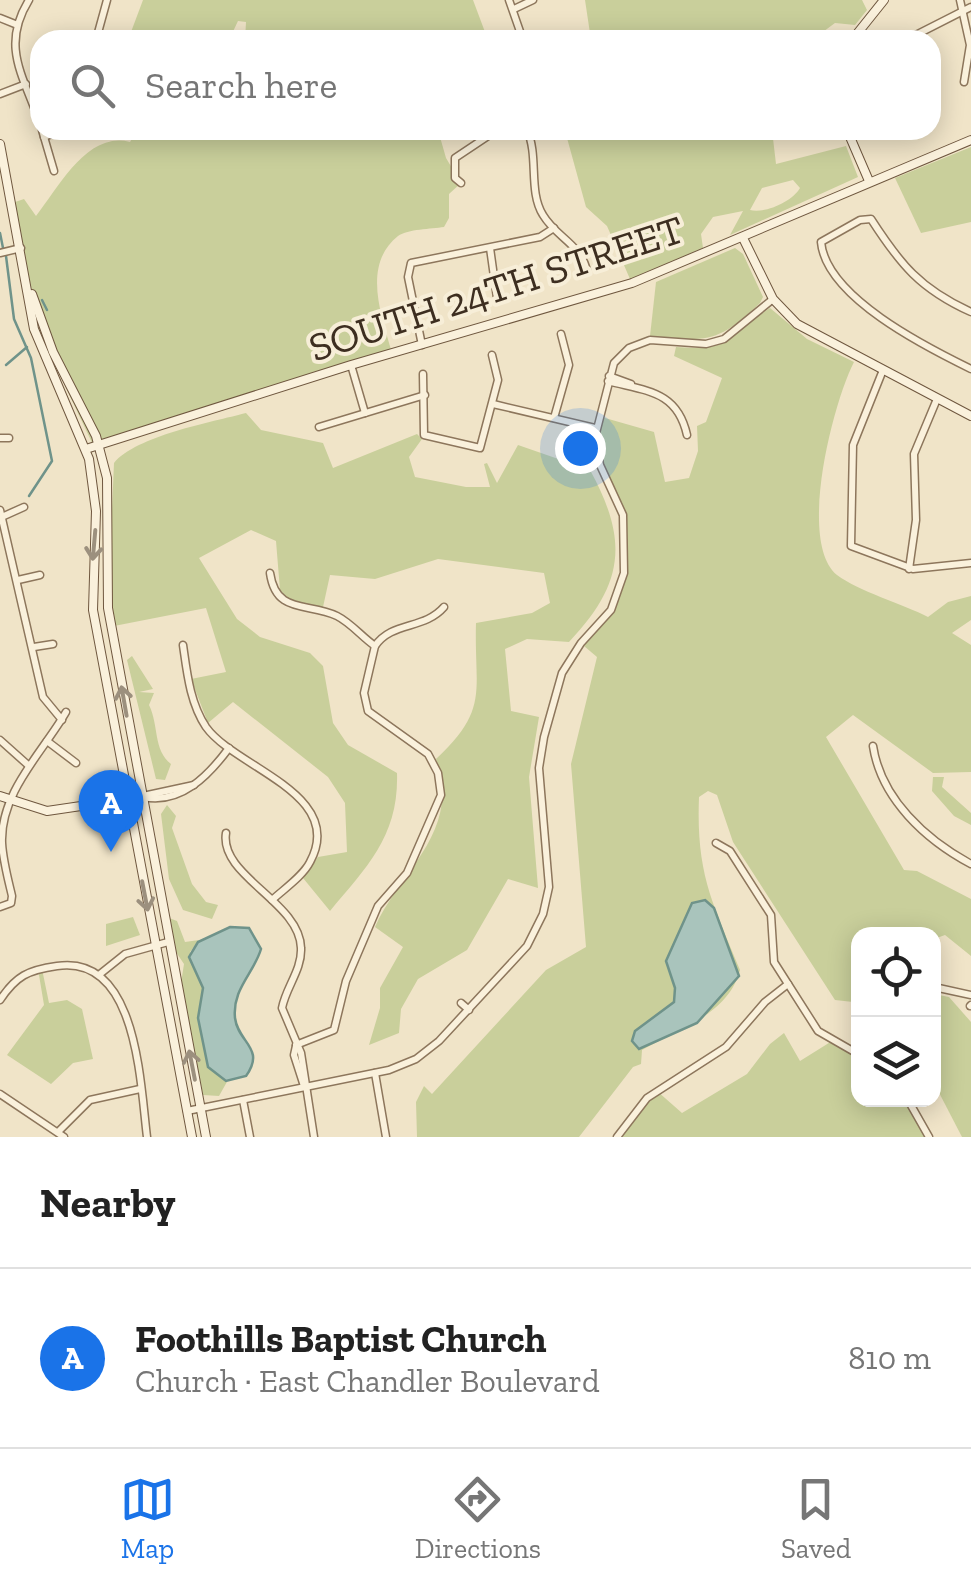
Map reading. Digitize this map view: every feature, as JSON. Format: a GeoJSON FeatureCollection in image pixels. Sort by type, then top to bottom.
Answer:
{"type":"FeatureCollection","features":[{"type":"Feature","properties":{"kind":"main road"},"geometry":{"type":"LineString","coordinates":[[860,30],[884,0]]}},
{"type":"Feature","properties":{"kind":"main road"},"geometry":{"type":"LineString","coordinates":[[851,140],[869,181]]}},
{"type":"Feature","properties":{"kind":"main road","name":"SOUTH 24TH STREET"},"geometry":{"type":"LineString","coordinates":[[86,449],[351,365],[609,291],[971,140]]}},
{"type":"Feature","properties":{"kind":"main road"},"geometry":{"type":"LineString","coordinates":[[0,144],[30,290],[47,339],[99,446],[110,509],[106,597],[206,1137]]}},
{"type":"Feature","properties":{"kind":"main road"},"geometry":{"type":"LineString","coordinates":[[743,238],[772,299],[807,331],[971,416]]}},
{"type":"Feature","properties":{"kind":"main road"},"geometry":{"type":"LineString","coordinates":[[30,290],[30,309],[39,341],[86,449],[96,511],[93,610],[192,1137]]}},
{"type":"Feature","properties":{"kind":"main road"},"geometry":{"type":"LineString","coordinates":[[0,796],[59,811],[142,797]]}},
{"type":"Feature","properties":{"kind":"street"},"geometry":{"type":"LineString","coordinates":[[29,0],[15,24],[13,48],[30,96]]}},
{"type":"Feature","properties":{"kind":"street"},"geometry":{"type":"LineString","coordinates":[[99,30],[107,0]]}},
{"type":"Feature","properties":{"kind":"street"},"geometry":{"type":"LineString","coordinates":[[509,0],[521,30]]}},
{"type":"Feature","properties":{"kind":"street"},"geometry":{"type":"LineString","coordinates":[[514,9],[533,0]]}},
{"type":"Feature","properties":{"kind":"street"},"geometry":{"type":"LineString","coordinates":[[960,0],[967,8],[970,62],[964,82]]}},
{"type":"Feature","properties":{"kind":"street"},"geometry":{"type":"LineString","coordinates":[[925,30],[967,8]]}},
{"type":"Feature","properties":{"kind":"street"},"geometry":{"type":"LineString","coordinates":[[0,18],[15,24]]}},
{"type":"Feature","properties":{"kind":"street"},"geometry":{"type":"LineString","coordinates":[[0,94],[26,84]]}},
{"type":"Feature","properties":{"kind":"street"},"geometry":{"type":"LineString","coordinates":[[45,140],[54,171]]}},
{"type":"Feature","properties":{"kind":"street"},"geometry":{"type":"LineString","coordinates":[[462,182],[455,178],[455,158],[482,140]]}},
{"type":"Feature","properties":{"kind":"street"},"geometry":{"type":"LineString","coordinates":[[530,140],[540,210],[584,256],[587,270]]}},
{"type":"Feature","properties":{"kind":"street"},"geometry":{"type":"LineString","coordinates":[[971,312],[938,296],[902,266],[868,218],[821,242],[838,278],[893,326],[971,369]]}},
{"type":"Feature","properties":{"kind":"street"},"geometry":{"type":"LineString","coordinates":[[422,345],[408,267],[540,237],[554,228]]}},
{"type":"Feature","properties":{"kind":"street"},"geometry":{"type":"LineString","coordinates":[[4,252],[22,248]]}},
{"type":"Feature","properties":{"kind":"street"},"geometry":{"type":"LineString","coordinates":[[490,248],[497,298]]}},
{"type":"Feature","properties":{"kind":"street"},"geometry":{"type":"LineString","coordinates":[[187,1111],[375,1073],[416,1059],[527,946],[548,899],[539,768],[562,673],[581,643],[611,610],[624,573],[623,515],[600,465],[595,428],[608,378],[618,357],[638,342],[706,344],[724,339],[772,299]]}},
{"type":"Feature","properties":{"kind":"street"},"geometry":{"type":"LineString","coordinates":[[554,418],[569,366],[561,334]]}},
{"type":"Feature","properties":{"kind":"street"},"geometry":{"type":"LineString","coordinates":[[423,374],[424,435],[480,448],[498,380],[492,354]]}},
{"type":"Feature","properties":{"kind":"street"},"geometry":{"type":"LineString","coordinates":[[351,365],[365,412]]}},
{"type":"Feature","properties":{"kind":"street"},"geometry":{"type":"LineString","coordinates":[[882,370],[853,445],[851,546],[925,574],[971,563]]}},
{"type":"Feature","properties":{"kind":"street"},"geometry":{"type":"LineString","coordinates":[[608,378],[672,402],[687,435]]}},
{"type":"Feature","properties":{"kind":"street"},"geometry":{"type":"LineString","coordinates":[[319,427],[425,396]]}},
{"type":"Feature","properties":{"kind":"street"},"geometry":{"type":"LineString","coordinates":[[910,568],[916,520],[914,454],[937,398]]}},
{"type":"Feature","properties":{"kind":"street"},"geometry":{"type":"LineString","coordinates":[[493,404],[595,428]]}},
{"type":"Feature","properties":{"kind":"street"},"geometry":{"type":"LineString","coordinates":[[0,907],[12,903],[2,841],[12,802],[28,765],[64,716],[45,702],[2,513],[24,506]]}},
{"type":"Feature","properties":{"kind":"street"},"geometry":{"type":"LineString","coordinates":[[270,573],[272,586],[287,604],[334,614],[374,646]]}},
{"type":"Feature","properties":{"kind":"street"},"geometry":{"type":"LineString","coordinates":[[18,580],[40,575]]}},
{"type":"Feature","properties":{"kind":"street"},"geometry":{"type":"LineString","coordinates":[[296,1045],[334,1030],[350,971],[378,906],[407,873],[441,795],[438,772],[428,754],[368,711],[364,693],[374,646],[385,634],[422,625],[444,608]]}},
{"type":"Feature","properties":{"kind":"street"},"geometry":{"type":"LineString","coordinates":[[34,648],[53,644]]}},
{"type":"Feature","properties":{"kind":"street"},"geometry":{"type":"LineString","coordinates":[[183,645],[199,714],[229,748],[295,793],[309,807],[316,826],[310,864],[272,900]]}},
{"type":"Feature","properties":{"kind":"street"},"geometry":{"type":"LineString","coordinates":[[553,670],[562,673]]}},
{"type":"Feature","properties":{"kind":"street"},"geometry":{"type":"LineString","coordinates":[[0,740],[28,765]]}},
{"type":"Feature","properties":{"kind":"street"},"geometry":{"type":"LineString","coordinates":[[46,741],[76,763]]}},
{"type":"Feature","properties":{"kind":"street"},"geometry":{"type":"LineString","coordinates":[[873,746],[876,763],[919,830],[971,864]]}},
{"type":"Feature","properties":{"kind":"street"},"geometry":{"type":"LineString","coordinates":[[142,797],[174,794],[194,785],[206,778],[229,748]]}},
{"type":"Feature","properties":{"kind":"street"},"geometry":{"type":"LineString","coordinates":[[226,832],[227,851],[294,926],[302,946],[282,1008],[296,1045],[294,1055],[314,1137]]}},
{"type":"Feature","properties":{"kind":"street"},"geometry":{"type":"LineString","coordinates":[[716,843],[730,851],[771,916],[772,957],[788,984],[821,1034],[851,1050]]}},
{"type":"Feature","properties":{"kind":"street"},"geometry":{"type":"LineString","coordinates":[[100,974],[125,954],[168,942]]}},
{"type":"Feature","properties":{"kind":"street"},"geometry":{"type":"LineString","coordinates":[[0,1000],[12,981],[27,972],[72,964],[100,974],[121,999],[147,1137]]}},
{"type":"Feature","properties":{"kind":"street"},"geometry":{"type":"LineString","coordinates":[[617,1137],[647,1098],[726,1047],[764,1002],[788,984]]}},
{"type":"Feature","properties":{"kind":"street"},"geometry":{"type":"LineString","coordinates":[[941,984],[971,995]]}},
{"type":"Feature","properties":{"kind":"street"},"geometry":{"type":"LineString","coordinates":[[461,1002],[468,1010]]}},
{"type":"Feature","properties":{"kind":"street"},"geometry":{"type":"LineString","coordinates":[[375,1073],[386,1137]]}},
{"type":"Feature","properties":{"kind":"street"},"geometry":{"type":"LineString","coordinates":[[0,1094],[61,1134],[90,1100],[140,1089]]}},
{"type":"Feature","properties":{"kind":"street"},"geometry":{"type":"LineString","coordinates":[[242,1100],[250,1137]]}},
{"type":"Feature","properties":{"kind":"street"},"geometry":{"type":"LineString","coordinates":[[912,1107],[928,1137]]}},
{"type":"Feature","properties":{"kind":"green space"},"geometry":{"type":"Polygon","coordinates":[[[143,0],[473,0],[484,30],[246,30],[246,22],[238,21],[234,30],[132,30],[143,0]]]}},
{"type":"Feature","properties":{"kind":"green space"},"geometry":{"type":"Polygon","coordinates":[[[585,0],[862,0],[867,10],[855,25],[835,23],[826,30],[590,30],[585,0]]]}},
{"type":"Feature","properties":{"kind":"green space"},"geometry":{"type":"Polygon","coordinates":[[[441,140],[461,183],[449,194],[449,218],[444,227],[398,236],[380,261],[377,291],[392,353],[94,447],[43,339],[12,203],[24,199],[36,216],[87,153],[115,141],[441,140]]]}},
{"type":"Feature","properties":{"kind":"green space"},"geometry":{"type":"Polygon","coordinates":[[[568,140],[773,140],[776,164],[846,146],[858,177],[730,235],[743,211],[713,217],[701,234],[703,248],[630,279],[607,226],[586,207],[568,140]],[[793,180],[762,188],[750,210],[777,206],[800,188],[793,180]]]}},
{"type":"Feature","properties":{"kind":"green space"},"geometry":{"type":"Polygon","coordinates":[[[971,147],[971,222],[921,233],[895,178],[971,147]]]}},
{"type":"Feature","properties":{"kind":"green space"},"geometry":{"type":"Polygon","coordinates":[[[735,248],[743,254],[763,297],[760,303],[733,326],[711,337],[650,336],[656,282],[735,248]]]}},
{"type":"Feature","properties":{"kind":"green space"},"geometry":{"type":"Polygon","coordinates":[[[770,308],[807,339],[854,362],[829,439],[819,504],[825,558],[837,575],[928,617],[948,602],[971,596],[971,620],[952,633],[971,645],[971,772],[933,773],[853,715],[826,737],[904,870],[917,871],[971,899],[971,956],[945,935],[941,936],[941,927],[851,927],[851,1002],[835,1000],[733,842],[717,795],[708,791],[699,797],[703,867],[740,970],[725,998],[700,1019],[642,1050],[641,1064],[633,1067],[579,1137],[417,1137],[416,1102],[424,1086],[432,1094],[546,970],[586,947],[571,764],[597,657],[584,646],[622,586],[623,515],[595,448],[598,416],[654,432],[665,482],[689,478],[698,451],[697,426],[706,422],[722,378],[674,356],[676,347],[708,347],[729,339],[770,308]]]}},
{"type":"Feature","properties":{"kind":"green space"},"geometry":{"type":"Polygon","coordinates":[[[246,413],[261,430],[323,443],[333,468],[417,434],[422,439],[409,457],[415,477],[466,487],[490,487],[484,464],[487,463],[497,483],[518,445],[590,470],[611,519],[615,561],[601,601],[587,621],[569,642],[527,639],[505,649],[511,711],[539,717],[529,777],[538,888],[508,879],[467,950],[418,979],[401,1009],[399,1033],[369,1045],[380,1008],[380,988],[403,947],[375,927],[435,829],[442,785],[436,759],[465,726],[476,698],[476,623],[532,613],[550,603],[544,573],[438,559],[375,579],[330,575],[323,607],[290,601],[280,590],[276,541],[251,530],[199,558],[237,619],[260,637],[310,653],[323,666],[333,723],[348,745],[397,773],[387,832],[368,864],[330,911],[303,878],[318,857],[347,852],[345,803],[328,777],[233,702],[208,723],[191,679],[226,672],[206,608],[114,626],[109,579],[114,463],[156,438],[246,413]]]}},
{"type":"Feature","properties":{"kind":"green space"},"geometry":{"type":"Polygon","coordinates":[[[132,656],[153,689],[139,692],[154,693],[149,705],[161,752],[171,764],[165,780],[156,779],[127,660],[132,656]]]}},
{"type":"Feature","properties":{"kind":"green space"},"geometry":{"type":"Polygon","coordinates":[[[933,777],[944,777],[942,787],[971,813],[971,825],[954,816],[932,791],[933,777]]]}},
{"type":"Feature","properties":{"kind":"green space"},"geometry":{"type":"Polygon","coordinates":[[[167,805],[176,816],[172,828],[192,884],[206,902],[218,905],[212,919],[183,910],[169,879],[161,814],[167,805]]]}},
{"type":"Feature","properties":{"kind":"green space"},"geometry":{"type":"Polygon","coordinates":[[[133,917],[140,935],[106,946],[106,924],[133,917]]]}},
{"type":"Feature","properties":{"kind":"green space"},"geometry":{"type":"Polygon","coordinates":[[[169,918],[177,921],[185,942],[199,940],[190,952],[203,988],[198,1018],[208,1067],[228,1080],[219,1096],[203,1095],[181,983],[184,964],[176,952],[169,918]]]}},
{"type":"Feature","properties":{"kind":"green space"},"geometry":{"type":"Polygon","coordinates":[[[38,969],[42,969],[49,1003],[67,1000],[82,1009],[93,1059],[73,1063],[51,1084],[7,1055],[44,1005],[38,969]]]}},
{"type":"Feature","properties":{"kind":"green space"},"geometry":{"type":"Polygon","coordinates":[[[941,995],[949,997],[971,1022],[971,1137],[962,1137],[941,1096],[941,995]]]}},
{"type":"Feature","properties":{"kind":"green space"},"geometry":{"type":"Polygon","coordinates":[[[784,1033],[800,1061],[832,1041],[851,1050],[851,1107],[912,1107],[929,1137],[617,1137],[657,1091],[682,1113],[747,1074],[770,1044],[784,1033]]]}},
{"type":"Feature","properties":{"kind":"water"},"geometry":{"type":"Polygon","coordinates":[[[705,900],[714,908],[739,976],[697,1023],[639,1049],[632,1041],[635,1031],[674,1002],[675,988],[666,961],[692,903],[705,900]]]}},
{"type":"Feature","properties":{"kind":"water"},"geometry":{"type":"Polygon","coordinates":[[[230,927],[249,928],[261,949],[235,1008],[237,1027],[253,1059],[246,1076],[226,1081],[208,1067],[198,1018],[203,988],[189,957],[198,942],[230,927]]]}},
{"type":"Feature","properties":{"kind":"waterway"},"geometry":{"type":"LineString","coordinates":[[0,233],[3,248]]}},
{"type":"Feature","properties":{"kind":"waterway"},"geometry":{"type":"LineString","coordinates":[[6,256],[14,319],[31,358],[52,461],[29,496]]}},
{"type":"Feature","properties":{"kind":"waterway"},"geometry":{"type":"LineString","coordinates":[[42,300],[47,310]]}},
{"type":"Feature","properties":{"kind":"waterway"},"geometry":{"type":"LineString","coordinates":[[6,365],[27,347]]}},
{"type":"Feature","properties":{"kind":"place","name":"Foothills Baptist Church"},"geometry":{"type":"Point","coordinates":[111,852]}}]}
